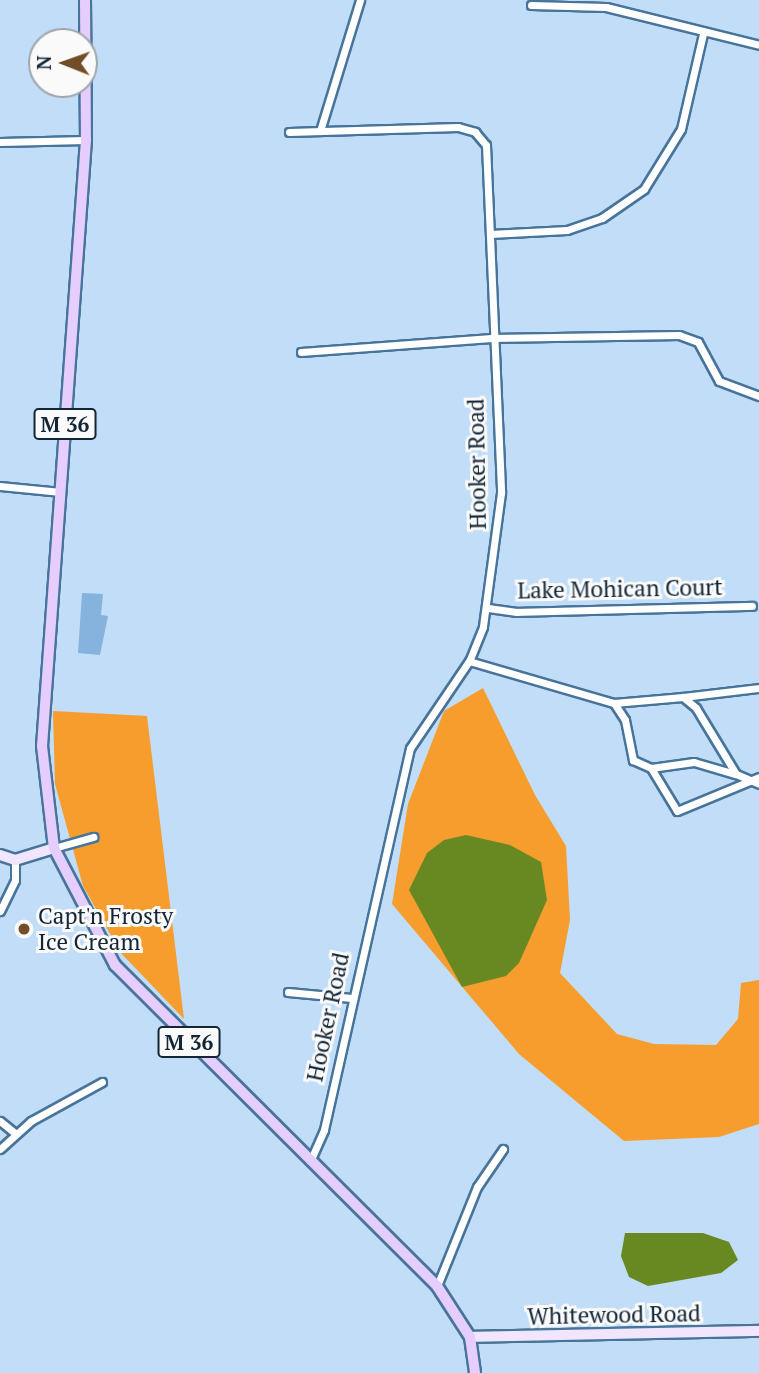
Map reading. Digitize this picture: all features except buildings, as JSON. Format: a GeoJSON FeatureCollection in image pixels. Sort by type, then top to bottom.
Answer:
{"type":"FeatureCollection","features":[{"type":"Feature","properties":{"kind":"main road","name":"M 36"},"geometry":{"type":"LineString","coordinates":[[85,0],[86,140],[42,746],[54,848],[115,965],[437,1286],[470,1338],[475,1373]]}},
{"type":"Feature","properties":{"kind":"street"},"geometry":{"type":"LineString","coordinates":[[320,131],[360,0]]}},
{"type":"Feature","properties":{"kind":"street"},"geometry":{"type":"LineString","coordinates":[[531,5],[606,7],[703,34],[759,45]]}},
{"type":"Feature","properties":{"kind":"street"},"geometry":{"type":"LineString","coordinates":[[490,234],[567,230],[616,211],[644,189],[681,129],[703,34]]}},
{"type":"Feature","properties":{"kind":"street","name":"Hooker Road"},"geometry":{"type":"LineString","coordinates":[[289,132],[458,127],[475,132],[488,153],[491,338],[501,493],[488,608],[469,661],[410,748],[324,1130],[310,1161]]}},
{"type":"Feature","properties":{"kind":"street"},"geometry":{"type":"LineString","coordinates":[[0,142],[86,140]]}},
{"type":"Feature","properties":{"kind":"street"},"geometry":{"type":"LineString","coordinates":[[301,352],[491,338],[679,335],[698,342],[719,381],[759,396]]}},
{"type":"Feature","properties":{"kind":"street"},"geometry":{"type":"LineString","coordinates":[[0,486],[60,492]]}},
{"type":"Feature","properties":{"kind":"street","name":"Lake Mohican Court"},"geometry":{"type":"LineString","coordinates":[[488,608],[517,612],[752,606]]}},
{"type":"Feature","properties":{"kind":"street"},"geometry":{"type":"LineString","coordinates":[[469,661],[614,703],[759,688]]}},
{"type":"Feature","properties":{"kind":"street"},"geometry":{"type":"LineString","coordinates":[[683,697],[696,708],[736,774]]}},
{"type":"Feature","properties":{"kind":"street"},"geometry":{"type":"LineString","coordinates":[[614,703],[625,720],[633,761],[652,768],[694,762],[757,781]]}},
{"type":"Feature","properties":{"kind":"street"},"geometry":{"type":"LineString","coordinates":[[652,768],[677,811],[757,781]]}},
{"type":"Feature","properties":{"kind":"street"},"geometry":{"type":"LineString","coordinates":[[0,855],[15,860],[93,837]]}},
{"type":"Feature","properties":{"kind":"street"},"geometry":{"type":"LineString","coordinates":[[0,911],[15,880],[15,860]]}},
{"type":"Feature","properties":{"kind":"street"},"geometry":{"type":"LineString","coordinates":[[288,992],[352,999]]}},
{"type":"Feature","properties":{"kind":"street"},"geometry":{"type":"LineString","coordinates":[[0,1149],[15,1133],[102,1082]]}},
{"type":"Feature","properties":{"kind":"street"},"geometry":{"type":"LineString","coordinates":[[0,1122],[15,1133]]}},
{"type":"Feature","properties":{"kind":"street"},"geometry":{"type":"LineString","coordinates":[[437,1286],[477,1187],[503,1149]]}},
{"type":"Feature","properties":{"kind":"street","name":"Whitewood Road"},"geometry":{"type":"LineString","coordinates":[[470,1338],[759,1331]]}},
{"type":"Feature","properties":{"kind":"shaded area"},"geometry":{"type":"Polygon","coordinates":[[[483,688],[535,795],[566,846],[570,920],[560,973],[617,1034],[654,1044],[716,1045],[738,1019],[741,983],[759,980],[759,1124],[719,1137],[624,1141],[519,1054],[392,904],[408,804],[444,711],[483,688]]]}},
{"type":"Feature","properties":{"kind":"shaded area"},"geometry":{"type":"Polygon","coordinates":[[[53,711],[147,716],[184,1019],[121,953],[83,886],[55,784],[53,711]]]}},
{"type":"Feature","properties":{"kind":"shaded area"},"geometry":{"type":"Polygon","coordinates":[[[466,835],[510,845],[541,862],[547,900],[519,963],[506,976],[462,987],[409,890],[427,853],[444,840],[466,835]]]}},
{"type":"Feature","properties":{"kind":"shaded area"},"geometry":{"type":"Polygon","coordinates":[[[625,1233],[703,1233],[729,1242],[738,1260],[721,1273],[648,1286],[629,1277],[621,1256],[625,1233]]]}},
{"type":"Feature","properties":{"kind":"place","name":"Capt'n Frosty Ice Cream"},"geometry":{"type":"Point","coordinates":[24,929]}}]}
